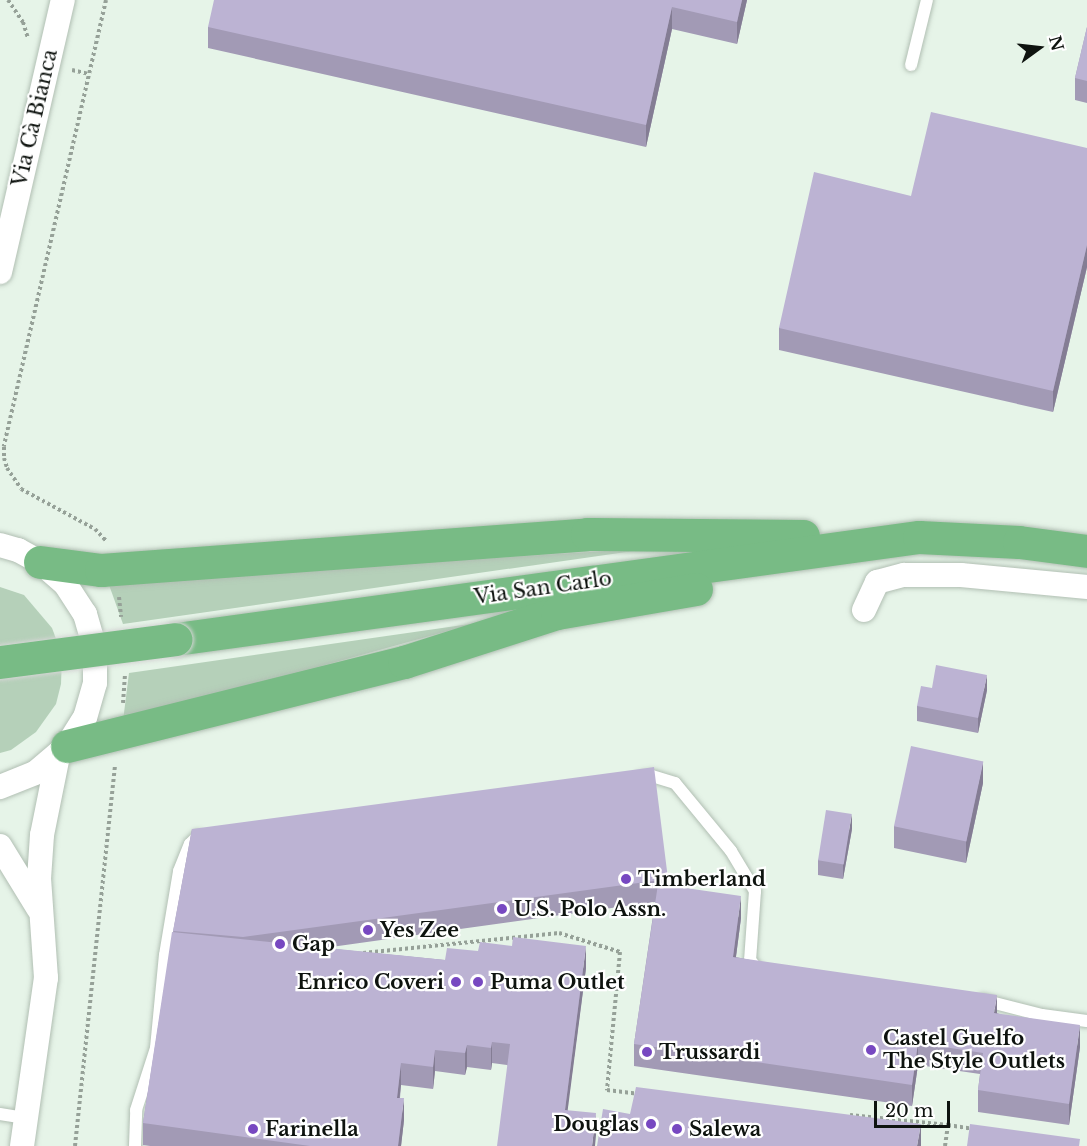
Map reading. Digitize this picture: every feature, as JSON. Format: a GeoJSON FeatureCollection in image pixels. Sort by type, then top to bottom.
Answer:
{"type":"FeatureCollection","features":[{"type":"Feature","properties":{"kind":"highway"},"geometry":{"type":"LineString","coordinates":[[40,562],[101,570],[587,534],[919,537]]}},
{"type":"Feature","properties":{"kind":"highway","name":"Via San Carlo"},"geometry":{"type":"LineString","coordinates":[[0,662],[919,537],[1019,542],[1087,551]]}},
{"type":"Feature","properties":{"kind":"highway"},"geometry":{"type":"LineString","coordinates":[[62,751],[405,662],[557,613],[716,586],[919,537]]}},
{"type":"Feature","properties":{"kind":"street","name":"Via Cà Bianca"},"geometry":{"type":"LineString","coordinates":[[0,272],[63,0]]}},
{"type":"Feature","properties":{"kind":"street"},"geometry":{"type":"LineString","coordinates":[[0,545],[18,550],[40,562],[66,585],[85,615],[94,648],[95,683],[85,717],[62,751],[35,773],[0,787]]}},
{"type":"Feature","properties":{"kind":"street"},"geometry":{"type":"LineString","coordinates":[[864,610],[877,582],[904,575],[961,575],[1087,587]]}},
{"type":"Feature","properties":{"kind":"street"},"geometry":{"type":"LineString","coordinates":[[22,1146],[46,978],[39,879],[42,835],[62,751]]}},
{"type":"Feature","properties":{"kind":"street"},"geometry":{"type":"LineString","coordinates":[[0,846],[41,912]]}},
{"type":"Feature","properties":{"kind":"lane"},"geometry":{"type":"LineString","coordinates":[[911,65],[927,0]]}},
{"type":"Feature","properties":{"kind":"lane"},"geometry":{"type":"LineString","coordinates":[[628,780],[652,776],[675,783],[732,851],[755,891],[750,960],[758,972],[770,973]]}},
{"type":"Feature","properties":{"kind":"lane"},"geometry":{"type":"LineString","coordinates":[[135,1146],[136,1110],[156,1048],[165,955],[179,872],[190,844],[199,835],[210,834]]}},
{"type":"Feature","properties":{"kind":"lane"},"geometry":{"type":"LineString","coordinates":[[975,999],[1042,1015],[1087,1021]]}},
{"type":"Feature","properties":{"kind":"lane"},"geometry":{"type":"LineString","coordinates":[[0,1114],[26,1118]]}},
{"type":"Feature","properties":{"kind":"path"},"geometry":{"type":"LineString","coordinates":[[8,0],[23,22],[31,46]]}},
{"type":"Feature","properties":{"kind":"path"},"geometry":{"type":"LineString","coordinates":[[106,0],[4,447],[4,458],[7,468],[21,489],[95,529],[111,549]]}},
{"type":"Feature","properties":{"kind":"path"},"geometry":{"type":"LineString","coordinates":[[75,1146],[116,758]]}},
{"type":"Feature","properties":{"kind":"path"},"geometry":{"type":"LineString","coordinates":[[357,953],[559,933],[620,952],[607,1090],[642,1094]]}},
{"type":"Feature","properties":{"kind":"path"},"geometry":{"type":"LineString","coordinates":[[842,1114],[981,1130]]}},
{"type":"Feature","properties":{"kind":"path"},"geometry":{"type":"LineString","coordinates":[[945,1146],[948,1125]]}},
{"type":"Feature","properties":{"kind":"green space"},"geometry":{"type":"Polygon","coordinates":[[[654,548],[123,624],[108,582],[654,548]]]}},
{"type":"Feature","properties":{"kind":"green space"},"geometry":{"type":"Polygon","coordinates":[[[0,587],[24,595],[52,628],[62,655],[61,684],[56,704],[36,732],[11,750],[0,753],[0,587]]]}},
{"type":"Feature","properties":{"kind":"green space"},"geometry":{"type":"Polygon","coordinates":[[[477,623],[123,721],[129,673],[477,623]]]}},
{"type":"Feature","properties":{"kind":"building"},"geometry":{"type":"Polygon","coordinates":[[[214,0],[742,0],[737,22],[672,7],[646,125],[208,27],[214,0]]]}},
{"type":"Feature","properties":{"kind":"building"},"geometry":{"type":"Polygon","coordinates":[[[1087,27],[1087,81],[1075,78],[1087,27]]]}},
{"type":"Feature","properties":{"kind":"building"},"geometry":{"type":"Polygon","coordinates":[[[931,112],[1087,148],[1087,245],[1053,391],[779,328],[814,172],[911,196],[931,112]]]}},
{"type":"Feature","properties":{"kind":"building"},"geometry":{"type":"Polygon","coordinates":[[[936,665],[987,675],[978,718],[917,706],[921,686],[932,688],[936,665]]]}},
{"type":"Feature","properties":{"kind":"building"},"geometry":{"type":"Polygon","coordinates":[[[911,746],[983,761],[966,842],[894,826],[911,746]]]}},
{"type":"Feature","properties":{"kind":"building"},"geometry":{"type":"Polygon","coordinates":[[[654,767],[668,879],[243,937],[173,931],[192,829],[654,767]]]}},
{"type":"Feature","properties":{"kind":"building"},"geometry":{"type":"Polygon","coordinates":[[[826,810],[852,814],[844,864],[818,860],[826,810]]]}},
{"type":"Feature","properties":{"kind":"building"},"geometry":{"type":"Polygon","coordinates":[[[658,884],[741,896],[733,957],[997,995],[994,1013],[1080,1025],[1069,1104],[978,1090],[983,1053],[918,1043],[912,1085],[634,1044],[658,884]]]}},
{"type":"Feature","properties":{"kind":"building"},"geometry":{"type":"Polygon","coordinates":[[[172,932],[445,960],[447,948],[478,951],[480,942],[512,946],[513,937],[586,946],[565,1110],[596,1113],[592,1146],[497,1146],[510,1044],[492,1042],[491,1048],[467,1045],[465,1053],[435,1050],[433,1067],[401,1063],[397,1098],[404,1098],[398,1146],[310,1146],[143,1123],[172,932]]]}},
{"type":"Feature","properties":{"kind":"building"},"geometry":{"type":"Polygon","coordinates":[[[636,1087],[921,1124],[917,1146],[597,1146],[603,1109],[630,1114],[636,1087]]]}},
{"type":"Feature","properties":{"kind":"building"},"geometry":{"type":"Polygon","coordinates":[[[970,1124],[1080,1139],[1079,1146],[967,1146],[970,1124]]]}},
{"type":"Feature","properties":{"kind":"place","name":"Timberland"},"geometry":{"type":"Point","coordinates":[626,879]}},
{"type":"Feature","properties":{"kind":"place","name":"U.S. Polo Assn."},"geometry":{"type":"Point","coordinates":[502,909]}},
{"type":"Feature","properties":{"kind":"place","name":"Yes Zee"},"geometry":{"type":"Point","coordinates":[368,930]}},
{"type":"Feature","properties":{"kind":"place","name":"Gap"},"geometry":{"type":"Point","coordinates":[280,944]}},
{"type":"Feature","properties":{"kind":"place","name":"Enrico Coveri"},"geometry":{"type":"Point","coordinates":[456,982]}},
{"type":"Feature","properties":{"kind":"place","name":"Puma Outlet"},"geometry":{"type":"Point","coordinates":[478,982]}},
{"type":"Feature","properties":{"kind":"place","name":"Castel Guelfo The Style Outlets"},"geometry":{"type":"Point","coordinates":[871,1050]}},
{"type":"Feature","properties":{"kind":"place","name":"Trussardi"},"geometry":{"type":"Point","coordinates":[647,1052]}},
{"type":"Feature","properties":{"kind":"place","name":"Douglas"},"geometry":{"type":"Point","coordinates":[651,1124]}},
{"type":"Feature","properties":{"kind":"place","name":"Farinella"},"geometry":{"type":"Point","coordinates":[253,1129]}},
{"type":"Feature","properties":{"kind":"place","name":"Salewa"},"geometry":{"type":"Point","coordinates":[677,1129]}}]}
